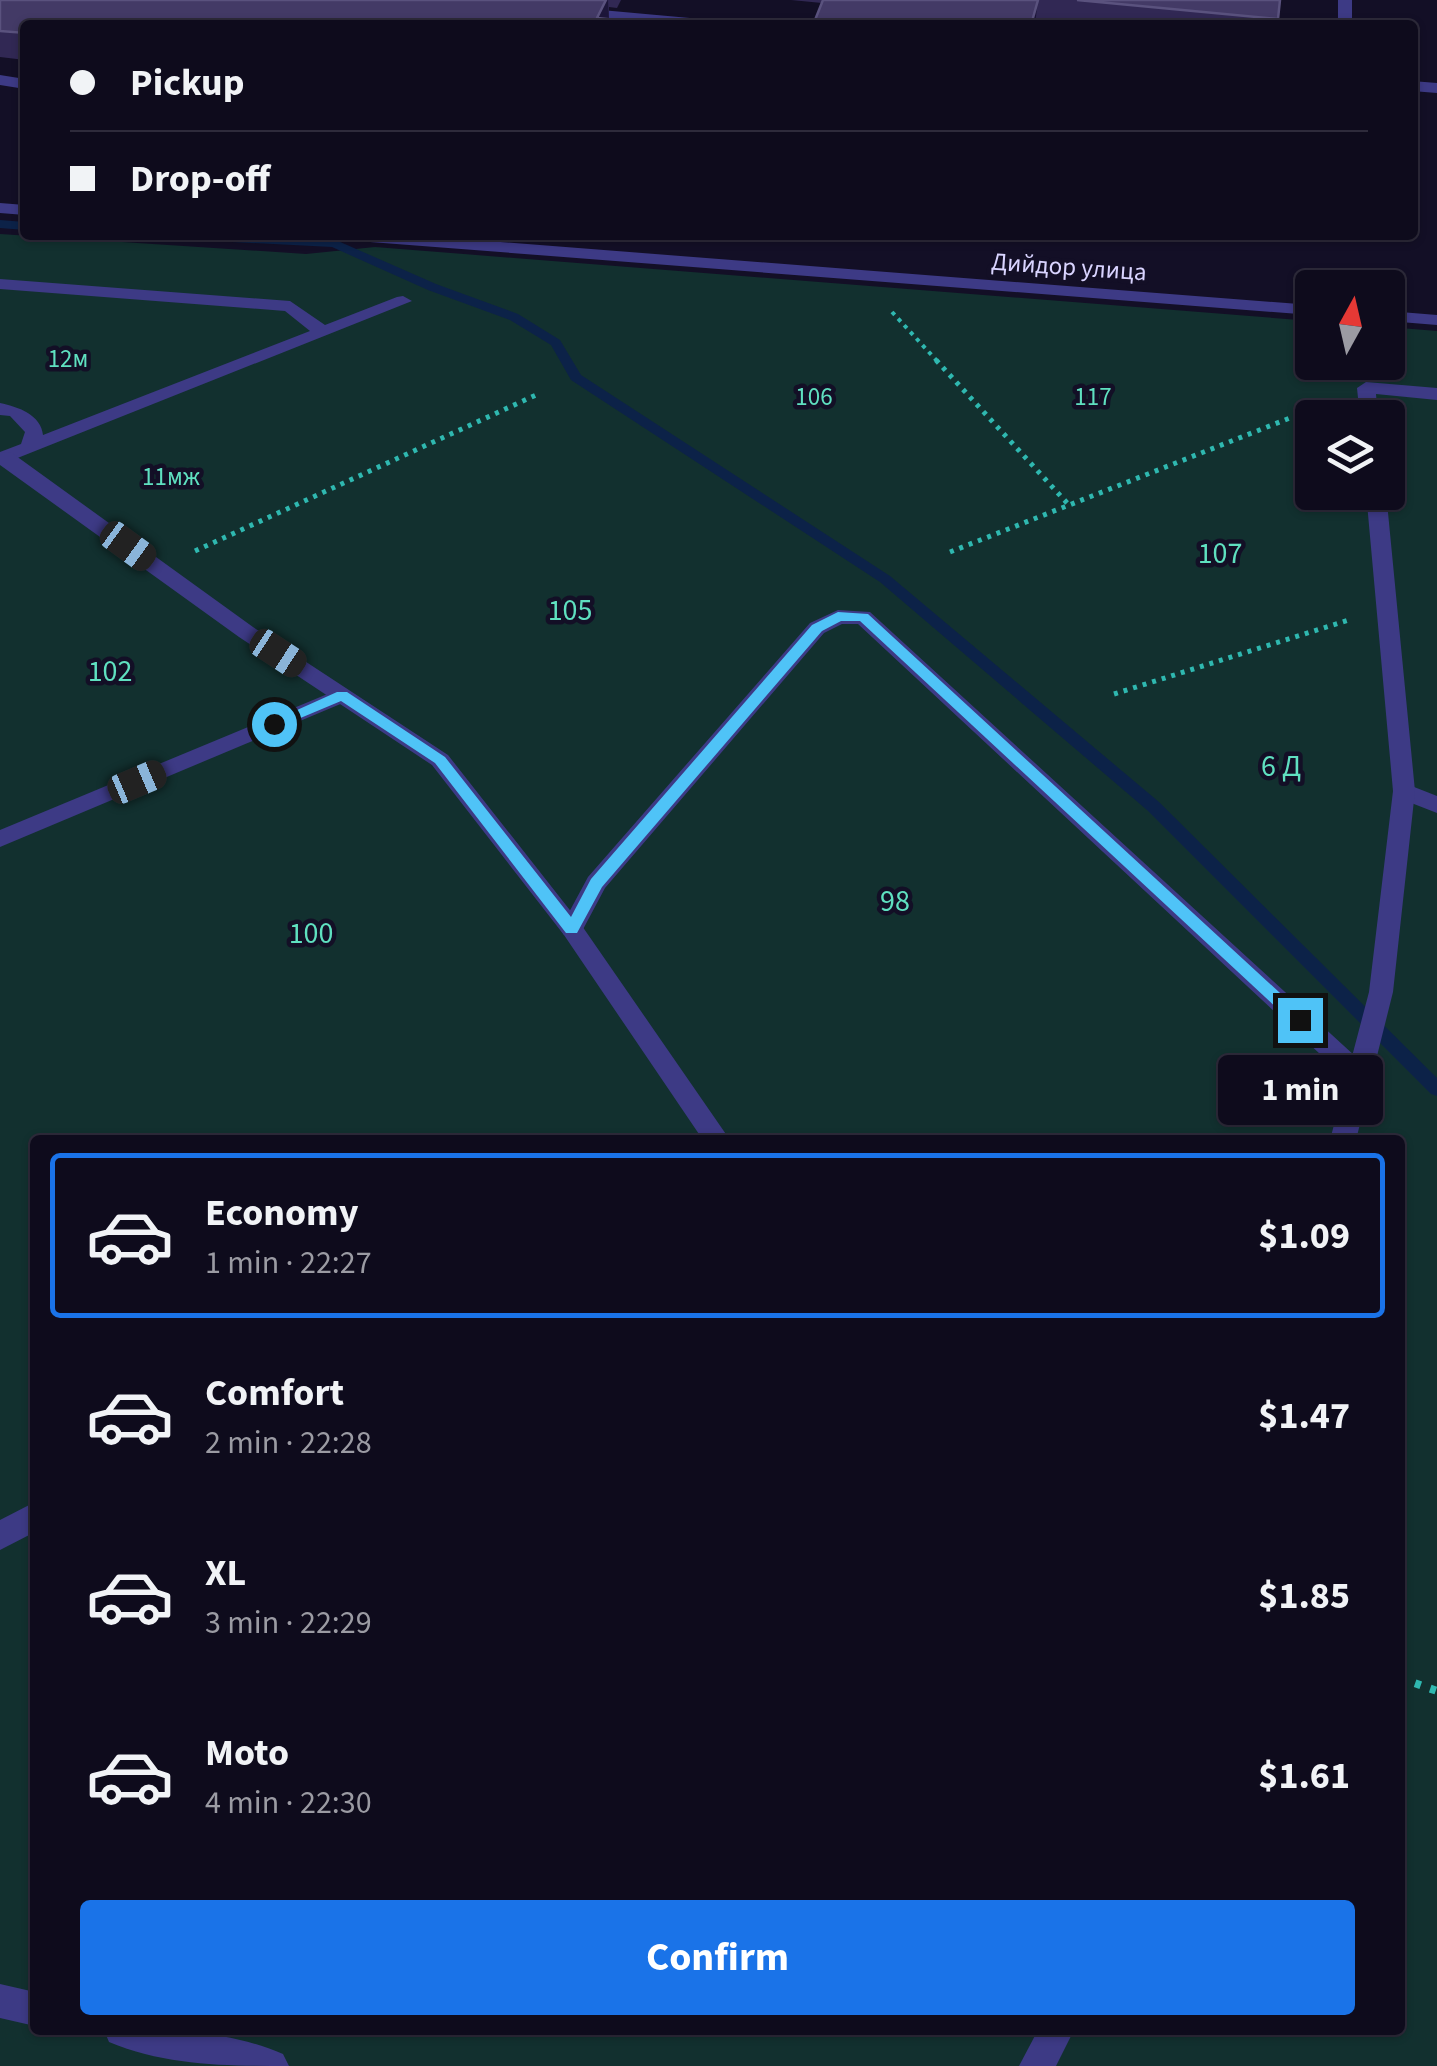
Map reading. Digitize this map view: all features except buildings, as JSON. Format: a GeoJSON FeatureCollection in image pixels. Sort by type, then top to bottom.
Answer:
{"type":"FeatureCollection","features":[{"type":"Feature","properties":{"kind":"street"},"geometry":{"type":"LineString","coordinates":[[569,12],[702,17]]}},
{"type":"Feature","properties":{"kind":"street","name":"Дийдор улица"},"geometry":{"type":"LineString","coordinates":[[409,240],[1295,309]]}},
{"type":"Feature","properties":{"kind":"street"},"geometry":{"type":"LineString","coordinates":[[0,284],[290,306],[321,331]]}},
{"type":"Feature","properties":{"kind":"street"},"geometry":{"type":"LineString","coordinates":[[3,458],[404,301]]}},
{"type":"Feature","properties":{"kind":"street"},"geometry":{"type":"LineString","coordinates":[[1405,317],[1437,320]]}},
{"type":"Feature","properties":{"kind":"street"},"geometry":{"type":"LineString","coordinates":[[1367,400],[1366,388],[1437,394]]}},
{"type":"Feature","properties":{"kind":"street"},"geometry":{"type":"LineString","coordinates":[[0,409],[16,412],[35,431],[30,447]]}},
{"type":"Feature","properties":{"kind":"street"},"geometry":{"type":"LineString","coordinates":[[3,458],[440,760],[572,929],[706,1135]]}},
{"type":"Feature","properties":{"kind":"street"},"geometry":{"type":"LineString","coordinates":[[1344,1135],[1381,992],[1404,791],[1378,510]]}},
{"type":"Feature","properties":{"kind":"street"},"geometry":{"type":"LineString","coordinates":[[572,929],[596,883],[817,628],[838,617],[863,617],[1358,1074]]}},
{"type":"Feature","properties":{"kind":"street"},"geometry":{"type":"LineString","coordinates":[[0,839],[342,695]]}},
{"type":"Feature","properties":{"kind":"street"},"geometry":{"type":"LineString","coordinates":[[1404,791],[1437,805]]}},
{"type":"Feature","properties":{"kind":"street"},"geometry":{"type":"LineString","coordinates":[[0,1536],[30,1519]]}},
{"type":"Feature","properties":{"kind":"street"},"geometry":{"type":"LineString","coordinates":[[0,2001],[30,2009]]}},
{"type":"Feature","properties":{"kind":"street"},"geometry":{"type":"LineString","coordinates":[[142,2035],[271,2066]]}},
{"type":"Feature","properties":{"kind":"street"},"geometry":{"type":"LineString","coordinates":[[1037,2066],[1054,2035]]}},
{"type":"Feature","properties":{"kind":"path"},"geometry":{"type":"LineString","coordinates":[[881,300],[1068,504]]}},
{"type":"Feature","properties":{"kind":"path"},"geometry":{"type":"LineString","coordinates":[[950,552],[1366,388]]}},
{"type":"Feature","properties":{"kind":"path"},"geometry":{"type":"LineString","coordinates":[[158,568],[536,395]]}},
{"type":"Feature","properties":{"kind":"path"},"geometry":{"type":"LineString","coordinates":[[1114,694],[1387,608]]}},
{"type":"Feature","properties":{"kind":"path"},"geometry":{"type":"LineString","coordinates":[[1405,1680],[1437,1690]]}},
{"type":"Feature","properties":{"kind":"green space"},"geometry":{"type":"Polygon","coordinates":[[[0,234],[20,235],[20,240],[92,240],[306,254],[375,247],[1295,320],[1295,380],[1405,380],[1405,328],[1437,331],[1437,2066],[0,2066],[0,234]]]}},
{"type":"Feature","properties":{"kind":"waterway"},"geometry":{"type":"LineString","coordinates":[[0,224],[20,226]]}},
{"type":"Feature","properties":{"kind":"waterway"},"geometry":{"type":"LineString","coordinates":[[263,240],[334,244],[432,287],[514,317],[556,343],[576,377],[885,579],[1153,806],[1437,1089]]}},
{"type":"Feature","properties":{"kind":"route"},"geometry":{"type":"LineString","coordinates":[[274,724],[342,695],[440,760],[572,929],[596,883],[817,628],[838,617],[863,617],[1300,1020]]}},
{"type":"Feature","properties":{"kind":"park label","name":"12м"},"geometry":{"type":"Point","coordinates":[68,358]}},
{"type":"Feature","properties":{"kind":"park label","name":"106"},"geometry":{"type":"Point","coordinates":[814,396]}},
{"type":"Feature","properties":{"kind":"park label","name":"117"},"geometry":{"type":"Point","coordinates":[1093,396]}},
{"type":"Feature","properties":{"kind":"park label","name":"11мж"},"geometry":{"type":"Point","coordinates":[171,476]}},
{"type":"Feature","properties":{"kind":"park label","name":"107"},"geometry":{"type":"Point","coordinates":[1220,553]}},
{"type":"Feature","properties":{"kind":"park label","name":"105"},"geometry":{"type":"Point","coordinates":[570,610]}},
{"type":"Feature","properties":{"kind":"park label","name":"102"},"geometry":{"type":"Point","coordinates":[110,671]}},
{"type":"Feature","properties":{"kind":"park label","name":"6 Д"},"geometry":{"type":"Point","coordinates":[1281,766]}},
{"type":"Feature","properties":{"kind":"park label","name":"98"},"geometry":{"type":"Point","coordinates":[895,901]}},
{"type":"Feature","properties":{"kind":"park label","name":"100"},"geometry":{"type":"Point","coordinates":[311,933]}}]}
